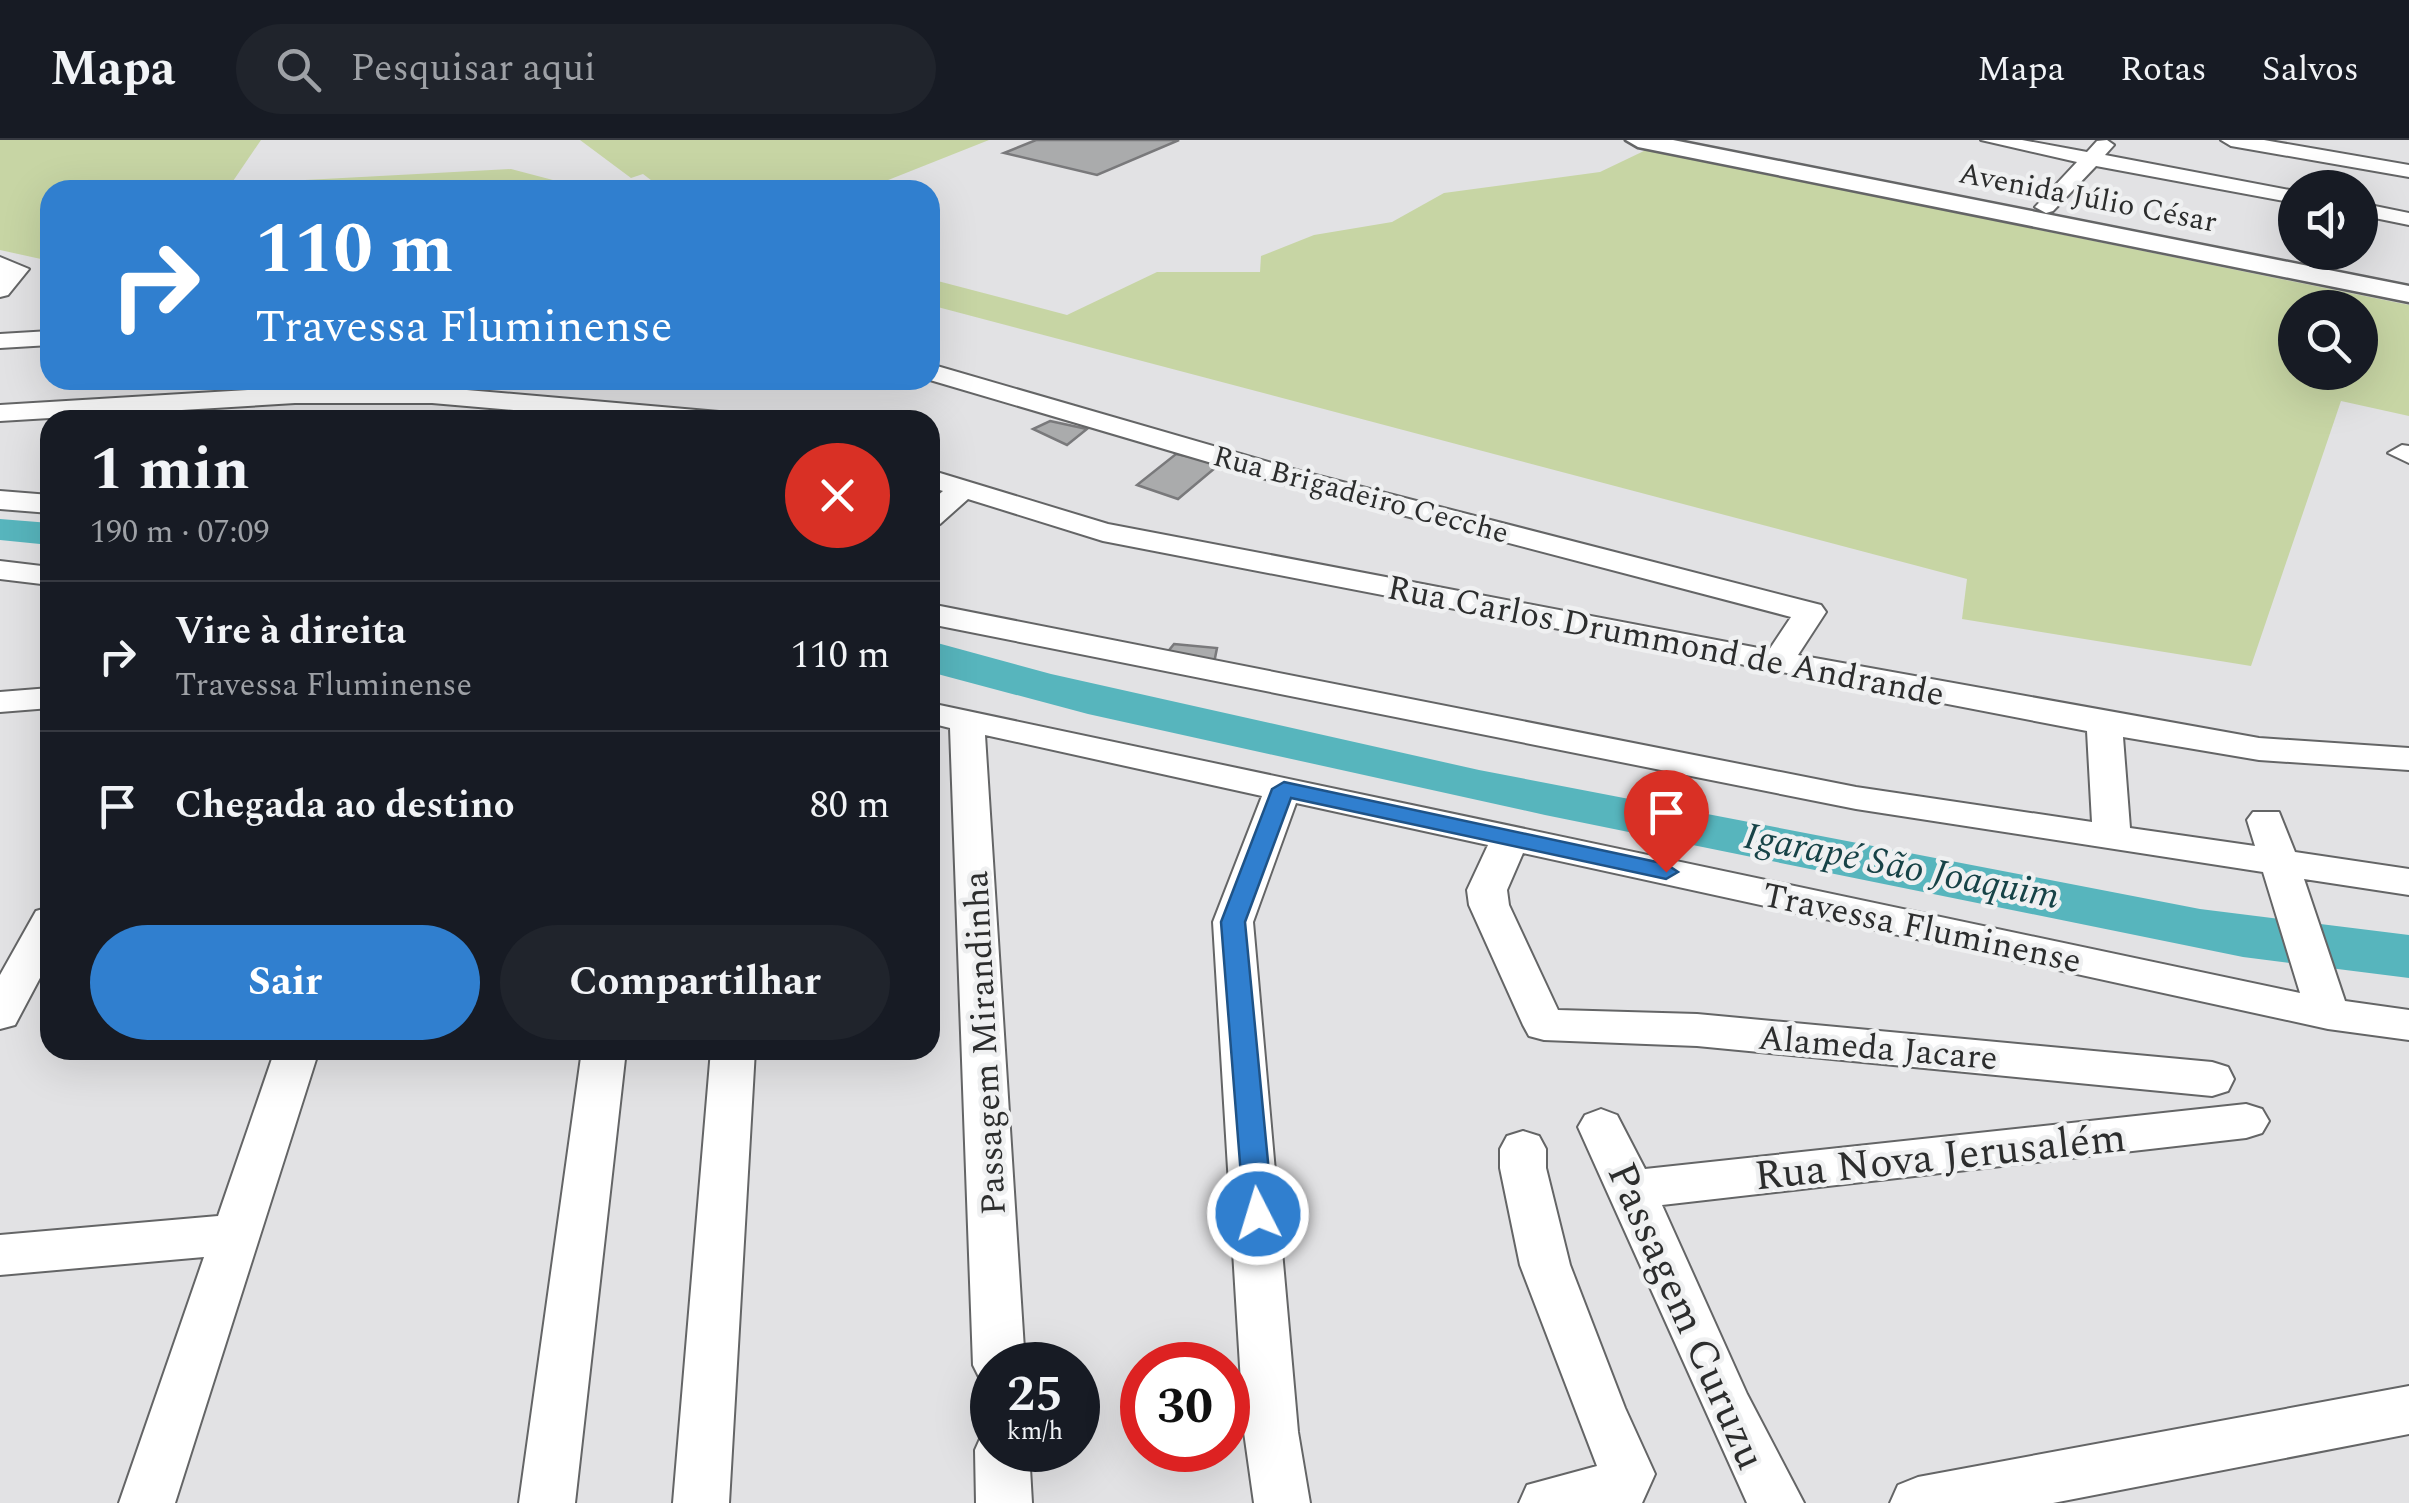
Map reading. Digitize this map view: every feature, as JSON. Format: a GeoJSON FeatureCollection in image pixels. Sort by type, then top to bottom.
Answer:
{"type":"FeatureCollection","features":[{"type":"Feature","properties":{"kind":"main road","name":"Avenida Júlio César"},"geometry":{"type":"LineString","coordinates":[[1638,140],[2409,294]]}},
{"type":"Feature","properties":{"kind":"main road","name":"Avenida Júlio César"},"geometry":{"type":"LineString","coordinates":[[1705,140],[2409,279]]}},
{"type":"Feature","properties":{"kind":"street"},"geometry":{"type":"LineString","coordinates":[[1990,140],[2278,194]]}},
{"type":"Feature","properties":{"kind":"street"},"geometry":{"type":"LineString","coordinates":[[2046,207],[2110,140]]}},
{"type":"Feature","properties":{"kind":"street"},"geometry":{"type":"LineString","coordinates":[[2231,140],[2409,172]]}},
{"type":"Feature","properties":{"kind":"street"},"geometry":{"type":"LineString","coordinates":[[2378,212],[2409,218]]}},
{"type":"Feature","properties":{"kind":"street"},"geometry":{"type":"LineString","coordinates":[[0,264],[18,269],[0,290]]}},
{"type":"Feature","properties":{"kind":"street"},"geometry":{"type":"LineString","coordinates":[[0,342],[40,339]]}},
{"type":"Feature","properties":{"kind":"street","name":"Rua Brigadeiro Cecche"},"geometry":{"type":"LineString","coordinates":[[940,375],[1286,476],[1810,612],[1778,660]]}},
{"type":"Feature","properties":{"kind":"street"},"geometry":{"type":"LineString","coordinates":[[49,410],[295,395],[432,396],[528,410]]}},
{"type":"Feature","properties":{"kind":"street"},"geometry":{"type":"LineString","coordinates":[[0,413],[40,411]]}},
{"type":"Feature","properties":{"kind":"street","name":"Rua Carlos Drummond de Andrande"},"geometry":{"type":"LineString","coordinates":[[940,481],[1103,532],[2104,724],[2259,750],[2409,759]]}},
{"type":"Feature","properties":{"kind":"street"},"geometry":{"type":"LineString","coordinates":[[940,509],[963,488]]}},
{"type":"Feature","properties":{"kind":"street"},"geometry":{"type":"LineString","coordinates":[[0,500],[40,503]]}},
{"type":"Feature","properties":{"kind":"street"},"geometry":{"type":"LineString","coordinates":[[0,570],[40,575]]}},
{"type":"Feature","properties":{"kind":"street"},"geometry":{"type":"LineString","coordinates":[[940,616],[1856,798],[2112,839],[2282,879],[2409,882]]}},
{"type":"Feature","properties":{"kind":"street"},"geometry":{"type":"LineString","coordinates":[[0,702],[40,699]]}},
{"type":"Feature","properties":{"kind":"street","name":"Travessa Fluminense"},"geometry":{"type":"LineString","coordinates":[[949,717],[1510,838],[2324,997],[2409,1024]]}},
{"type":"Feature","properties":{"kind":"street","name":"Passagem Mirandinha"},"geometry":{"type":"LineString","coordinates":[[949,717],[997,1342]]}},
{"type":"Feature","properties":{"kind":"street"},"geometry":{"type":"LineString","coordinates":[[2104,724],[2112,839]]}},
{"type":"Feature","properties":{"kind":"street"},"geometry":{"type":"LineString","coordinates":[[1282,1503],[1271,1432],[1233,922],[1284,789]]}},
{"type":"Feature","properties":{"kind":"street"},"geometry":{"type":"LineString","coordinates":[[2266,820],[2282,879],[2324,997]]}},
{"type":"Feature","properties":{"kind":"street","name":"Alameda Jacare"},"geometry":{"type":"LineString","coordinates":[[1510,838],[1486,890],[1488,905],[1544,1025],[1698,1030],[2212,1079]]}},
{"type":"Feature","properties":{"kind":"street"},"geometry":{"type":"LineString","coordinates":[[0,1014],[13,964],[40,933]]}},
{"type":"Feature","properties":{"kind":"street"},"geometry":{"type":"LineString","coordinates":[[147,1503],[294,1060]]}},
{"type":"Feature","properties":{"kind":"street"},"geometry":{"type":"LineString","coordinates":[[547,1503],[603,1060]]}},
{"type":"Feature","properties":{"kind":"street"},"geometry":{"type":"LineString","coordinates":[[701,1503],[732,1060]]}},
{"type":"Feature","properties":{"kind":"street","name":"Rua Nova Jerusalém"},"geometry":{"type":"LineString","coordinates":[[1633,1189],[2246,1121]]}},
{"type":"Feature","properties":{"kind":"street","name":"Passagem Curuzu"},"geometry":{"type":"LineString","coordinates":[[1601,1127],[1633,1189],[1744,1448],[1776,1503]]}},
{"type":"Feature","properties":{"kind":"street"},"geometry":{"type":"LineString","coordinates":[[1523,1149],[1523,1168],[1534,1202],[1544,1265],[1599,1411],[1628,1474],[1622,1486],[1547,1503]]}},
{"type":"Feature","properties":{"kind":"street"},"geometry":{"type":"LineString","coordinates":[[0,1255],[236,1234]]}},
{"type":"Feature","properties":{"kind":"street"},"geometry":{"type":"LineString","coordinates":[[1918,1503],[2409,1410]]}},
{"type":"Feature","properties":{"kind":"street"},"geometry":{"type":"LineString","coordinates":[[1003,1472],[1004,1503]]}},
{"type":"Feature","properties":{"kind":"green space"},"geometry":{"type":"Polygon","coordinates":[[[0,140],[261,140],[234,180],[40,180],[40,259],[0,250],[0,140]]]}},
{"type":"Feature","properties":{"kind":"green space"},"geometry":{"type":"Polygon","coordinates":[[[580,140],[989,140],[888,180],[651,180],[643,174],[631,178],[580,140]]]}},
{"type":"Feature","properties":{"kind":"green space"},"geometry":{"type":"Polygon","coordinates":[[[1646,150],[2335,290],[2278,290],[2278,390],[2378,390],[2378,299],[2409,305],[2409,416],[2341,401],[2251,666],[1962,619],[1967,579],[940,308],[940,282],[1067,315],[1157,272],[1260,272],[1261,256],[1314,235],[1392,222],[1444,193],[1600,172],[1646,150]]]}},
{"type":"Feature","properties":{"kind":"green space"},"geometry":{"type":"Polygon","coordinates":[[[511,169],[553,180],[306,180],[511,169]]]}},
{"type":"Feature","properties":{"kind":"water"},"geometry":{"type":"Polygon","coordinates":[[[0,519],[40,522],[40,544],[0,540],[0,519]]]}},
{"type":"Feature","properties":{"kind":"water","name":"Igarapé São Joaquim"},"geometry":{"type":"Polygon","coordinates":[[[940,644],[1051,674],[1479,770],[2200,909],[2409,935],[2409,978],[2243,957],[1545,815],[1088,714],[940,675],[940,644]]]}},
{"type":"Feature","properties":{"kind":"building"},"geometry":{"type":"Polygon","coordinates":[[[1036,140],[1179,140],[1097,175],[1004,153],[1036,140]]]}},
{"type":"Feature","properties":{"kind":"building"},"geometry":{"type":"Polygon","coordinates":[[[1050,421],[1087,429],[1067,445],[1033,429],[1050,421]]]}},
{"type":"Feature","properties":{"kind":"building"},"geometry":{"type":"Polygon","coordinates":[[[1176,454],[1221,463],[1178,499],[1137,485],[1176,454]]]}},
{"type":"Feature","properties":{"kind":"building"},"geometry":{"type":"Polygon","coordinates":[[[1174,644],[1217,648],[1214,663],[1166,654],[1174,644]]]}},
{"type":"Feature","properties":{"kind":"route"},"geometry":{"type":"LineString","coordinates":[[1258,1214],[1238,1017],[1233,922],[1284,789],[1666,872]]}}]}
